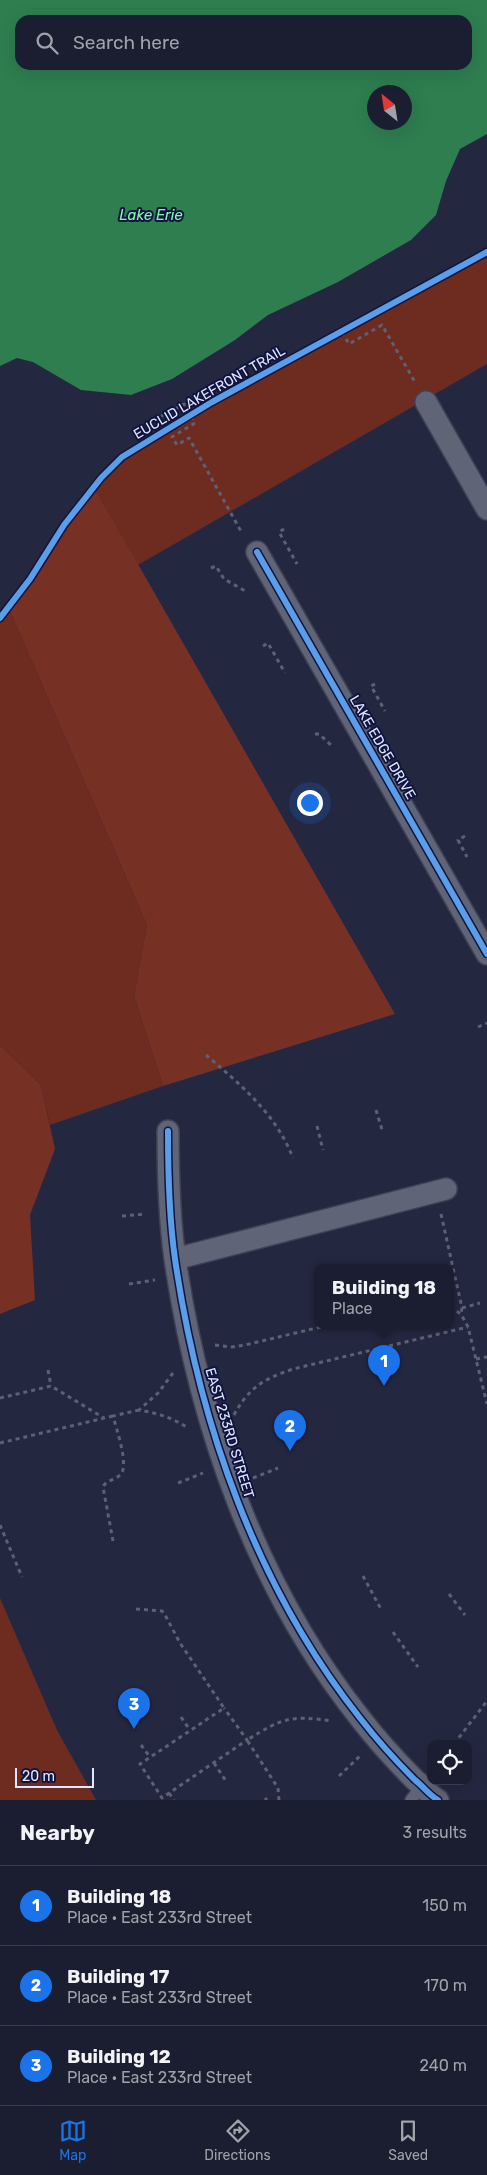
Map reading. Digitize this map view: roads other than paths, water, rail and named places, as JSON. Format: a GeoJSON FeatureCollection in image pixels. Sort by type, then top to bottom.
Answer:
{"type":"FeatureCollection","features":[{"type":"Feature","properties":{"kind":"street"},"geometry":{"type":"LineString","coordinates":[[426,402],[487,509]]}},
{"type":"Feature","properties":{"kind":"street","name":"LAKE EDGE DRIVE"},"geometry":{"type":"LineString","coordinates":[[257,552],[487,954]]}},
{"type":"Feature","properties":{"kind":"street","name":"EAST 233RD STREET"},"geometry":{"type":"LineString","coordinates":[[168,1131],[169,1188],[175,1258],[203,1398],[228,1479],[249,1530],[280,1592],[326,1673],[416,1793],[438,1800]]}},
{"type":"Feature","properties":{"kind":"street"},"geometry":{"type":"LineString","coordinates":[[175,1258],[441,1190]]}},
{"type":"Feature","properties":{"kind":"water","name":"Lake Erie"},"geometry":{"type":"Polygon","coordinates":[[[0,0],[487,0],[487,134],[460,149],[446,181],[436,215],[411,240],[338,282],[268,315],[235,340],[172,379],[131,395],[81,390],[33,362],[17,358],[0,366],[0,0]]]}},
{"type":"Feature","properties":{"kind":"place","name":"Building 18"},"geometry":{"type":"Point","coordinates":[384,1386]}},
{"type":"Feature","properties":{"kind":"place","name":"Building 17"},"geometry":{"type":"Point","coordinates":[290,1451]}},
{"type":"Feature","properties":{"kind":"place","name":"Building 12"},"geometry":{"type":"Point","coordinates":[134,1729]}}]}
